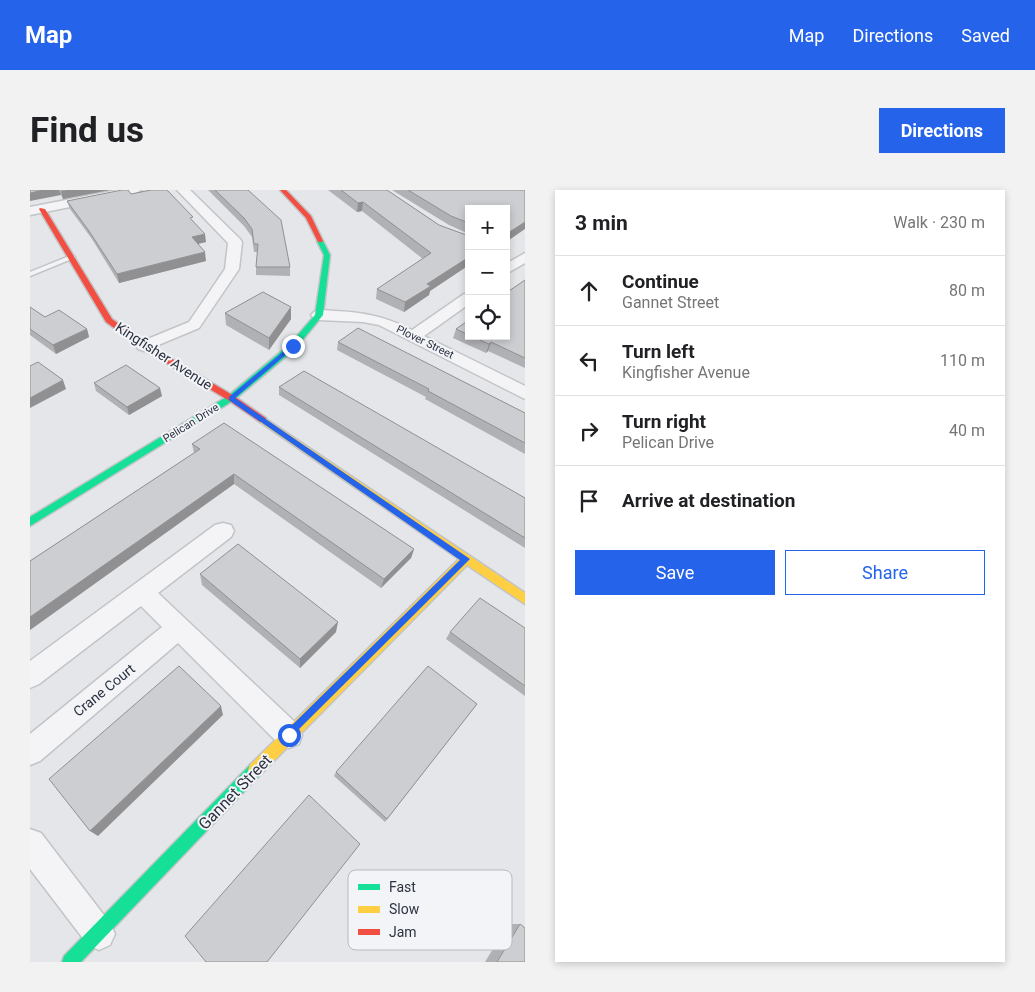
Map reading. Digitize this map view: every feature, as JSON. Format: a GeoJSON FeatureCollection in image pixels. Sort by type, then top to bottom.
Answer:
{"type":"FeatureCollection","features":[{"type":"Feature","properties":{"kind":"street"},"geometry":{"type":"LineString","coordinates":[[36,210],[135,190]]}},
{"type":"Feature","properties":{"kind":"street"},"geometry":{"type":"LineString","coordinates":[[144,346],[194,325],[232,269],[235,242],[183,190]]}},
{"type":"Feature","properties":{"kind":"street"},"geometry":{"type":"LineString","coordinates":[[284,190],[309,218],[327,255],[319,315]]}},
{"type":"Feature","properties":{"kind":"street","name":"Kingfisher Avenue"},"geometry":{"type":"LineString","coordinates":[[36,210],[72,257],[109,320],[144,346],[231,398],[525,599]]}},
{"type":"Feature","properties":{"kind":"street"},"geometry":{"type":"LineString","coordinates":[[414,336],[465,300]]}},
{"type":"Feature","properties":{"kind":"street","name":"Plover Street"},"geometry":{"type":"LineString","coordinates":[[319,315],[363,317],[384,322],[525,393]]}},
{"type":"Feature","properties":{"kind":"street","name":"Pelican Drive"},"geometry":{"type":"LineString","coordinates":[[30,522],[231,398],[293,346],[319,315]]}},
{"type":"Feature","properties":{"kind":"street"},"geometry":{"type":"LineString","coordinates":[[30,676],[223,531]]}},
{"type":"Feature","properties":{"kind":"street","name":"Gannet Street"},"geometry":{"type":"LineString","coordinates":[[70,962],[289,735],[466,559]]}},
{"type":"Feature","properties":{"kind":"street"},"geometry":{"type":"LineString","coordinates":[[141,591],[289,735]]}},
{"type":"Feature","properties":{"kind":"street","name":"Crane Court"},"geometry":{"type":"LineString","coordinates":[[30,751],[178,629]]}},
{"type":"Feature","properties":{"kind":"street"},"geometry":{"type":"LineString","coordinates":[[30,844],[99,934]]}},
{"type":"Feature","properties":{"kind":"lane"},"geometry":{"type":"LineString","coordinates":[[30,274],[72,257]]}},
{"type":"Feature","properties":{"kind":"building"},"geometry":{"type":"Polygon","coordinates":[[[30,190],[44,190],[30,193],[30,190]]]}},
{"type":"Feature","properties":{"kind":"building"},"geometry":{"type":"Polygon","coordinates":[[[128,190],[131,194],[151,190],[167,190],[193,217],[190,218],[205,234],[192,237],[205,252],[117,274],[67,201],[128,190]]]}},
{"type":"Feature","properties":{"kind":"building"},"geometry":{"type":"Polygon","coordinates":[[[215,190],[248,190],[281,220],[290,267],[256,267],[258,244],[254,244],[252,229],[244,218],[215,190]]]}},
{"type":"Feature","properties":{"kind":"building"},"geometry":{"type":"Polygon","coordinates":[[[341,190],[387,190],[439,225],[465,235],[465,260],[427,284],[431,286],[405,302],[377,289],[431,253],[363,202],[358,203],[341,190]]]}},
{"type":"Feature","properties":{"kind":"building"},"geometry":{"type":"Polygon","coordinates":[[[408,190],[525,190],[525,222],[510,232],[510,205],[465,205],[465,221],[451,216],[408,190]]]}},
{"type":"Feature","properties":{"kind":"building"},"geometry":{"type":"Polygon","coordinates":[[[525,280],[525,358],[491,342],[489,344],[480,340],[510,340],[510,290],[525,280]]]}},
{"type":"Feature","properties":{"kind":"building"},"geometry":{"type":"Polygon","coordinates":[[[263,292],[291,307],[269,338],[225,313],[263,292]]]}},
{"type":"Feature","properties":{"kind":"building"},"geometry":{"type":"Polygon","coordinates":[[[30,307],[45,317],[59,310],[87,329],[53,345],[30,329],[30,307]]]}},
{"type":"Feature","properties":{"kind":"building"},"geometry":{"type":"Polygon","coordinates":[[[465,323],[465,333],[456,329],[465,323]]]}},
{"type":"Feature","properties":{"kind":"building"},"geometry":{"type":"Polygon","coordinates":[[[358,328],[525,413],[525,443],[428,391],[429,389],[338,342],[358,328]]]}},
{"type":"Feature","properties":{"kind":"building"},"geometry":{"type":"Polygon","coordinates":[[[38,362],[63,380],[30,398],[30,366],[38,362]]]}},
{"type":"Feature","properties":{"kind":"building"},"geometry":{"type":"Polygon","coordinates":[[[126,365],[160,388],[127,407],[94,383],[126,365]]]}},
{"type":"Feature","properties":{"kind":"building"},"geometry":{"type":"Polygon","coordinates":[[[304,371],[525,498],[525,538],[279,387],[304,371]]]}},
{"type":"Feature","properties":{"kind":"building"},"geometry":{"type":"Polygon","coordinates":[[[224,423],[414,549],[384,579],[234,474],[30,617],[30,561],[200,449],[192,444],[224,423]]]}},
{"type":"Feature","properties":{"kind":"building"},"geometry":{"type":"Polygon","coordinates":[[[238,544],[338,622],[300,659],[200,574],[238,544]]]}},
{"type":"Feature","properties":{"kind":"building"},"geometry":{"type":"Polygon","coordinates":[[[480,598],[525,628],[525,686],[450,632],[480,598]]]}},
{"type":"Feature","properties":{"kind":"building"},"geometry":{"type":"Polygon","coordinates":[[[179,666],[221,706],[90,831],[49,779],[179,666]]]}},
{"type":"Feature","properties":{"kind":"building"},"geometry":{"type":"Polygon","coordinates":[[[428,666],[477,704],[387,819],[336,772],[428,666]]]}},
{"type":"Feature","properties":{"kind":"building"},"geometry":{"type":"Polygon","coordinates":[[[309,795],[360,844],[267,962],[206,962],[185,936],[309,795]]]}},
{"type":"Feature","properties":{"kind":"building"},"geometry":{"type":"Polygon","coordinates":[[[520,924],[525,928],[525,962],[497,962],[504,950],[512,950],[512,937],[520,924]]]}},
{"type":"Feature","properties":{"kind":"traffic: fast"},"geometry":{"type":"LineString","coordinates":[[30,522],[231,398],[293,346],[319,315],[327,255],[320,241]]}},
{"type":"Feature","properties":{"kind":"traffic: fast"},"geometry":{"type":"LineString","coordinates":[[70,962],[255,770]]}},
{"type":"Feature","properties":{"kind":"traffic: slow"},"geometry":{"type":"LineString","coordinates":[[263,420],[525,599]]}},
{"type":"Feature","properties":{"kind":"traffic: slow"},"geometry":{"type":"LineString","coordinates":[[255,770],[466,559]]}},
{"type":"Feature","properties":{"kind":"traffic: jam"},"geometry":{"type":"LineString","coordinates":[[283,190],[309,217],[320,241]]}},
{"type":"Feature","properties":{"kind":"traffic: jam"},"geometry":{"type":"LineString","coordinates":[[42,209],[109,320],[144,346],[231,398],[263,420]]}},
{"type":"Feature","properties":{"kind":"route"},"geometry":{"type":"LineString","coordinates":[[289,735],[466,559],[231,398],[293,346]]}}]}
